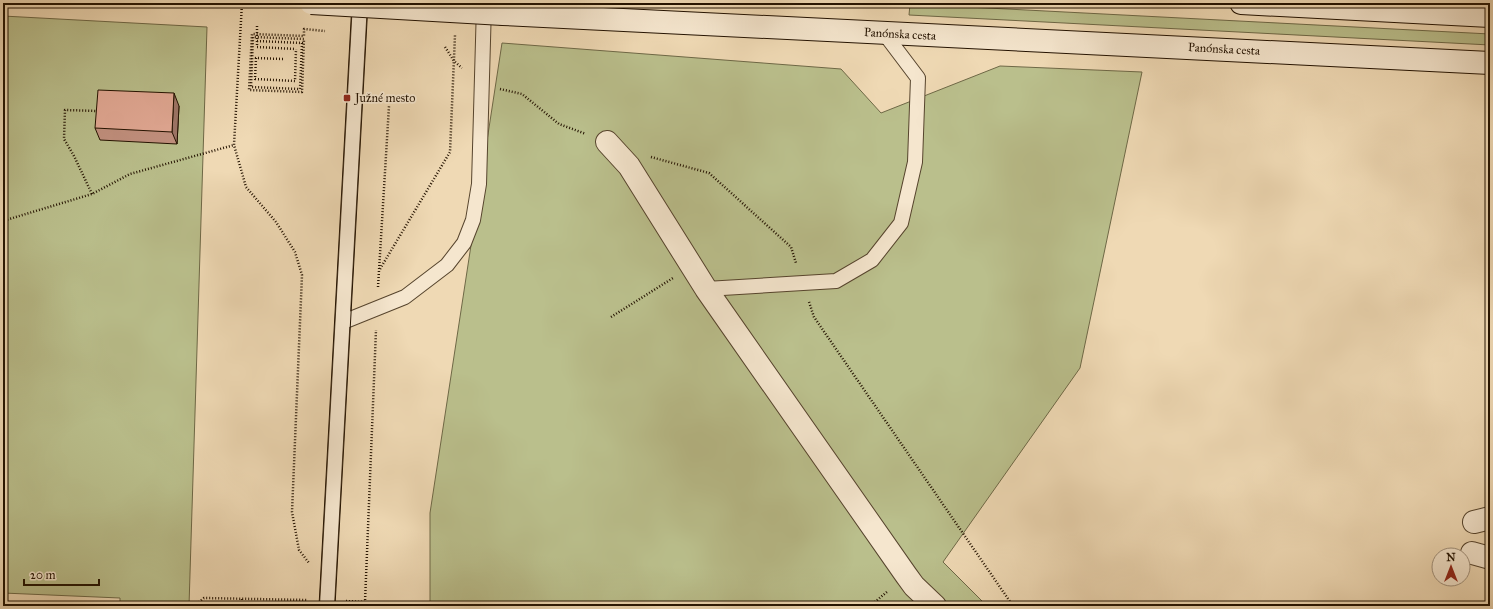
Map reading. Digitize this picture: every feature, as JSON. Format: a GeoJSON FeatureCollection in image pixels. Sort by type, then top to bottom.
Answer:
{"type":"FeatureCollection","features":[{"type":"Feature","properties":{"kind":"main road","name":"Panónska cesta"},"geometry":{"type":"LineString","coordinates":[[311,3],[503,14],[1490,63]]}},
{"type":"Feature","properties":{"kind":"main road"},"geometry":{"type":"LineString","coordinates":[[1241,3],[1490,16]]}},
{"type":"Feature","properties":{"kind":"main road"},"geometry":{"type":"LineString","coordinates":[[607,142],[629,166],[706,290],[910,580],[935,606]]}},
{"type":"Feature","properties":{"kind":"lane"},"geometry":{"type":"LineString","coordinates":[[328,599],[360,3]]}},
{"type":"Feature","properties":{"kind":"lane"},"geometry":{"type":"LineString","coordinates":[[343,322],[405,297],[447,266],[464,243],[473,220],[479,184],[484,3]]}},
{"type":"Feature","properties":{"kind":"lane"},"geometry":{"type":"LineString","coordinates":[[706,290],[836,281],[872,260],[901,223],[915,162],[918,78],[884,33]]}},
{"type":"Feature","properties":{"kind":"path"},"geometry":{"type":"LineString","coordinates":[[242,3],[234,145],[246,187],[276,222],[295,252],[302,275],[292,512],[299,550],[328,599]]}},
{"type":"Feature","properties":{"kind":"path"},"geometry":{"type":"LineString","coordinates":[[257,26],[257,47],[296,49],[295,81],[255,79],[256,58],[283,59]]}},
{"type":"Feature","properties":{"kind":"path"},"geometry":{"type":"LineString","coordinates":[[257,41],[302,42],[300,88],[251,87],[253,37],[304,39],[302,92],[249,90],[252,34],[304,36],[304,29],[325,30]]}},
{"type":"Feature","properties":{"kind":"path"},"geometry":{"type":"LineString","coordinates":[[379,270],[450,152],[456,32]]}},
{"type":"Feature","properties":{"kind":"path"},"geometry":{"type":"LineString","coordinates":[[482,86],[522,94],[559,124],[607,142]]}},
{"type":"Feature","properties":{"kind":"path"},"geometry":{"type":"LineString","coordinates":[[194,606],[204,598],[328,599],[365,602],[377,308],[389,106]]}},
{"type":"Feature","properties":{"kind":"path"},"geometry":{"type":"LineString","coordinates":[[92,194],[64,139],[65,110],[101,111]]}},
{"type":"Feature","properties":{"kind":"path"},"geometry":{"type":"LineString","coordinates":[[3,227],[6,220],[92,194],[130,174],[234,145]]}},
{"type":"Feature","properties":{"kind":"path"},"geometry":{"type":"LineString","coordinates":[[644,154],[709,173],[791,247],[814,317],[1013,606]]}},
{"type":"Feature","properties":{"kind":"path"},"geometry":{"type":"LineString","coordinates":[[611,317],[692,266]]}},
{"type":"Feature","properties":{"kind":"path"},"geometry":{"type":"LineString","coordinates":[[242,599],[242,606]]}},
{"type":"Feature","properties":{"kind":"green space"},"geometry":{"type":"Polygon","coordinates":[[[910,4],[1490,34],[1490,45],[909,15],[910,4]]]}},
{"type":"Feature","properties":{"kind":"green space"},"geometry":{"type":"Polygon","coordinates":[[[3,16],[207,27],[189,606],[120,606],[120,598],[3,593],[3,16]]]}},
{"type":"Feature","properties":{"kind":"green space"},"geometry":{"type":"Polygon","coordinates":[[[502,43],[841,69],[881,113],[1000,66],[1142,72],[1080,368],[943,562],[987,606],[430,606],[430,513],[502,43]]]}},
{"type":"Feature","properties":{"kind":"building"},"geometry":{"type":"Polygon","coordinates":[[[98,90],[174,93],[172,132],[95,128],[98,90]]]}},
{"type":"Feature","properties":{"kind":"tram line"},"geometry":{"type":"LineString","coordinates":[[319,606],[352,3]]}},
{"type":"Feature","properties":{"kind":"tram line"},"geometry":{"type":"LineString","coordinates":[[335,606],[368,3]]}},
{"type":"Feature","properties":{"kind":"place","name":"Južné mesto"},"geometry":{"type":"Point","coordinates":[347,98]}}]}
